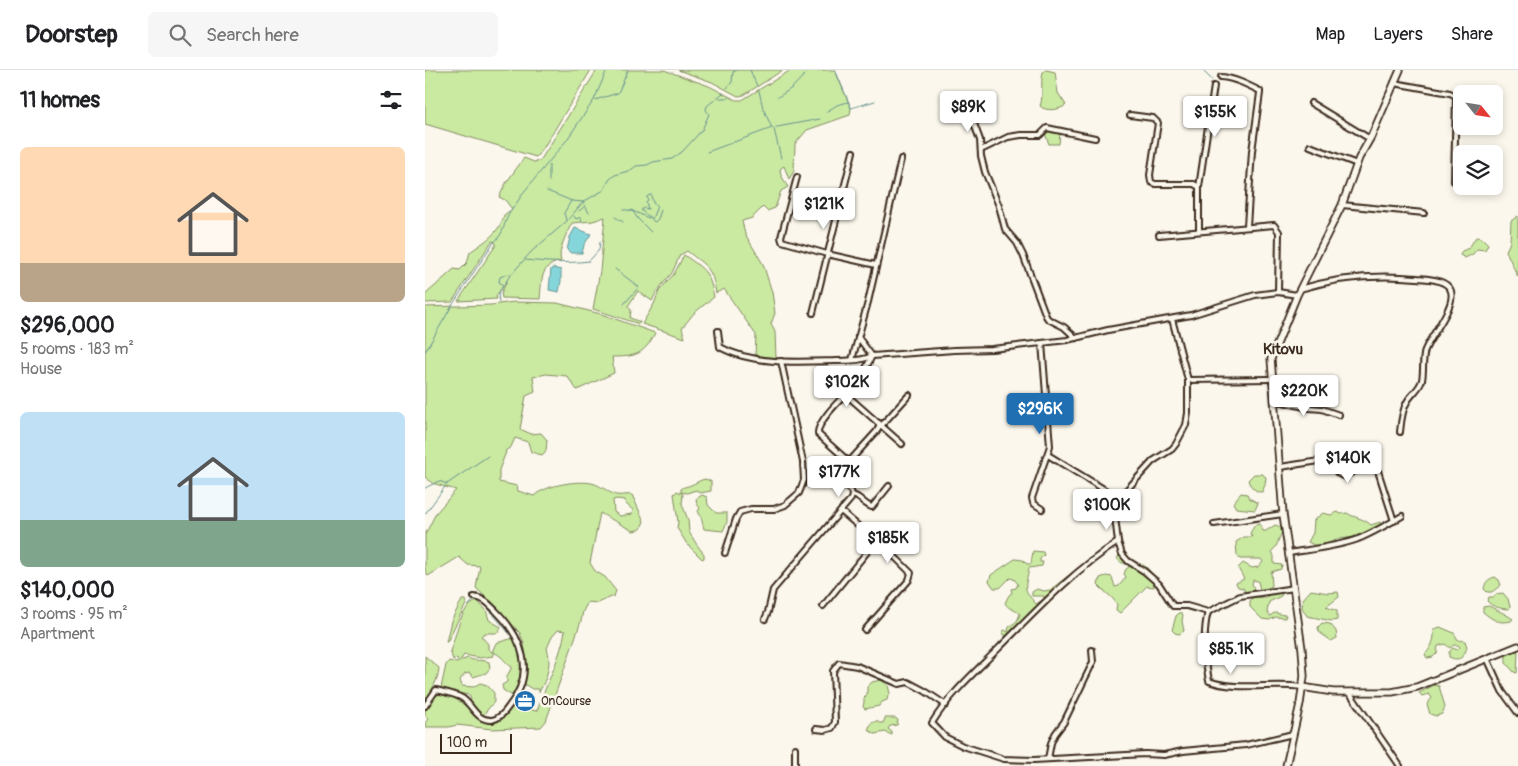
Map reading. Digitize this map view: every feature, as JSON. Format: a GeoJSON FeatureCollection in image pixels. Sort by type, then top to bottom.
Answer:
{"type":"FeatureCollection","features":[{"type":"Feature","properties":{"kind":"street"},"geometry":{"type":"LineString","coordinates":[[1286,766],[1304,676],[1283,514],[1271,379],[1272,353],[1298,292],[1342,205],[1357,164],[1400,70]]}},
{"type":"Feature","properties":{"kind":"street"},"geometry":{"type":"LineString","coordinates":[[1221,77],[1231,78],[1261,93],[1252,152],[1247,226]]}},
{"type":"Feature","properties":{"kind":"street"},"geometry":{"type":"LineString","coordinates":[[1394,83],[1450,93],[1456,96],[1455,145]]}},
{"type":"Feature","properties":{"kind":"street"},"geometry":{"type":"LineString","coordinates":[[1199,231],[1199,187],[1214,86]]}},
{"type":"Feature","properties":{"kind":"street"},"geometry":{"type":"LineString","coordinates":[[1311,103],[1370,139]]}},
{"type":"Feature","properties":{"kind":"street"},"geometry":{"type":"LineString","coordinates":[[970,113],[979,136],[985,172],[999,206],[1005,229],[1017,243],[1023,254],[1047,319],[1064,327],[1076,338]]}},
{"type":"Feature","properties":{"kind":"street"},"geometry":{"type":"LineString","coordinates":[[1130,115],[1153,118],[1158,123],[1150,175],[1151,182],[1155,184],[1194,184],[1199,187]]}},
{"type":"Feature","properties":{"kind":"street"},"geometry":{"type":"LineString","coordinates":[[981,150],[1021,134],[1040,135],[1047,128],[1095,138]]}},
{"type":"Feature","properties":{"kind":"street"},"geometry":{"type":"LineString","coordinates":[[1310,146],[1357,164]]}},
{"type":"Feature","properties":{"kind":"street"},"geometry":{"type":"LineString","coordinates":[[813,313],[853,152]]}},
{"type":"Feature","properties":{"kind":"street"},"geometry":{"type":"LineString","coordinates":[[852,360],[901,159]]}},
{"type":"Feature","properties":{"kind":"street"},"geometry":{"type":"LineString","coordinates":[[797,176],[781,239],[786,243],[876,265]]}},
{"type":"Feature","properties":{"kind":"street"},"geometry":{"type":"LineString","coordinates":[[1342,205],[1423,213]]}},
{"type":"Feature","properties":{"kind":"street"},"geometry":{"type":"LineString","coordinates":[[1159,235],[1273,225],[1278,229],[1279,239],[1278,292]]}},
{"type":"Feature","properties":{"kind":"street"},"geometry":{"type":"LineString","coordinates":[[718,331],[719,346],[743,355],[781,361],[852,360],[865,359],[872,356],[992,349],[1076,338],[1193,314],[1239,299],[1278,292],[1298,292],[1331,281],[1365,276],[1402,276],[1429,279],[1443,283],[1448,287],[1451,292],[1451,298],[1446,313],[1426,348],[1423,356],[1422,380],[1406,402],[1400,432]]}},
{"type":"Feature","properties":{"kind":"street"},"geometry":{"type":"LineString","coordinates":[[1172,319],[1188,380],[1188,413],[1185,425],[1176,444],[1172,449],[1146,467],[1120,499],[1115,517],[1118,542],[1122,554],[1128,562],[1144,571],[1159,584],[1168,596],[1171,605],[1187,606],[1208,612],[1240,596],[1294,588]]}},
{"type":"Feature","properties":{"kind":"street"},"geometry":{"type":"LineString","coordinates":[[858,337],[872,356]]}},
{"type":"Feature","properties":{"kind":"street"},"geometry":{"type":"LineString","coordinates":[[1042,343],[1050,446],[1032,498],[1033,503],[1042,508]]}},
{"type":"Feature","properties":{"kind":"street"},"geometry":{"type":"LineString","coordinates":[[846,465],[847,460],[818,434],[818,430],[823,420],[862,376],[872,356]]}},
{"type":"Feature","properties":{"kind":"street"},"geometry":{"type":"LineString","coordinates":[[725,553],[738,514],[751,509],[774,509],[785,505],[799,493],[804,480],[804,468],[781,361]]}},
{"type":"Feature","properties":{"kind":"street"},"geometry":{"type":"LineString","coordinates":[[1188,380],[1271,379]]}},
{"type":"Feature","properties":{"kind":"street"},"geometry":{"type":"LineString","coordinates":[[849,391],[850,398],[902,444]]}},
{"type":"Feature","properties":{"kind":"street"},"geometry":{"type":"LineString","coordinates":[[889,486],[872,507],[868,506],[856,495],[852,495],[837,479],[839,473],[880,425],[909,395]]}},
{"type":"Feature","properties":{"kind":"street"},"geometry":{"type":"LineString","coordinates":[[1274,400],[1322,409],[1339,415]]}},
{"type":"Feature","properties":{"kind":"street"},"geometry":{"type":"LineString","coordinates":[[1048,455],[1120,499]]}},
{"type":"Feature","properties":{"kind":"street"},"geometry":{"type":"LineString","coordinates":[[1280,467],[1326,460],[1331,463],[1336,472],[1343,476],[1369,465],[1375,466],[1394,521]]}},
{"type":"Feature","properties":{"kind":"street"},"geometry":{"type":"LineString","coordinates":[[765,619],[773,590],[843,509],[852,495]]}},
{"type":"Feature","properties":{"kind":"street"},"geometry":{"type":"LineString","coordinates":[[843,509],[842,512],[911,573],[911,576],[865,630]]}},
{"type":"Feature","properties":{"kind":"street"},"geometry":{"type":"LineString","coordinates":[[1213,524],[1283,514]]}},
{"type":"Feature","properties":{"kind":"street"},"geometry":{"type":"LineString","coordinates":[[1289,553],[1338,545],[1357,539],[1402,516]]}},
{"type":"Feature","properties":{"kind":"street"},"geometry":{"type":"LineString","coordinates":[[823,606],[876,541]]}},
{"type":"Feature","properties":{"kind":"street"},"geometry":{"type":"LineString","coordinates":[[1118,542],[1085,565],[1040,607],[958,690],[932,722],[945,737],[963,746],[1004,759],[1164,755],[1183,751],[1246,745],[1293,734]]}},
{"type":"Feature","properties":{"kind":"street"},"geometry":{"type":"LineString","coordinates":[[425,706],[436,690],[463,698],[477,714],[485,719],[495,719],[500,717],[511,705],[522,683],[525,660],[522,647],[500,615],[482,598],[474,597]]}},
{"type":"Feature","properties":{"kind":"street"},"geometry":{"type":"LineString","coordinates":[[1208,612],[1205,622],[1205,638],[1209,682],[1238,686],[1287,685],[1333,692],[1392,692],[1417,687],[1518,646]]}},
{"type":"Feature","properties":{"kind":"street"},"geometry":{"type":"LineString","coordinates":[[1048,758],[1055,734],[1064,722],[1093,662],[1092,650]]}},
{"type":"Feature","properties":{"kind":"street"},"geometry":{"type":"LineString","coordinates":[[1487,658],[1502,691],[1518,714]]}},
{"type":"Feature","properties":{"kind":"street"},"geometry":{"type":"LineString","coordinates":[[816,729],[825,730],[832,728],[835,722],[833,671],[839,663],[857,666],[899,684],[908,682],[925,690],[946,705]]}},
{"type":"Feature","properties":{"kind":"street"},"geometry":{"type":"LineString","coordinates":[[1349,692],[1400,766]]}},
{"type":"Feature","properties":{"kind":"street"},"geometry":{"type":"LineString","coordinates":[[795,748],[795,766]]}},
{"type":"Feature","properties":{"kind":"green space"},"geometry":{"type":"Polygon","coordinates":[[[425,70],[591,70],[536,157],[425,124],[425,70]]]}},
{"type":"Feature","properties":{"kind":"green space"},"geometry":{"type":"Polygon","coordinates":[[[597,70],[664,70],[709,86],[736,100],[742,100],[791,70],[835,70],[851,108],[850,115],[807,130],[795,144],[794,171],[789,179],[784,166],[780,169],[781,175],[788,187],[781,191],[775,208],[767,211],[763,207],[752,218],[742,221],[745,234],[763,264],[772,292],[775,313],[771,324],[775,332],[776,359],[755,356],[756,335],[724,289],[716,293],[713,278],[707,268],[687,251],[680,255],[672,273],[657,291],[652,301],[638,291],[628,306],[631,310],[630,318],[640,322],[639,324],[593,309],[600,271],[605,217],[593,221],[572,223],[561,247],[561,261],[554,263],[545,270],[540,299],[502,298],[501,293],[507,281],[496,296],[497,299],[458,301],[496,245],[492,241],[452,302],[425,303],[425,295],[454,269],[460,270],[467,263],[470,252],[481,245],[499,227],[504,215],[512,209],[505,200],[499,197],[506,183],[524,158],[534,162],[540,161],[597,70]]]}},
{"type":"Feature","properties":{"kind":"green space"},"geometry":{"type":"Polygon","coordinates":[[[678,70],[783,70],[744,95],[738,96],[712,82],[678,70]]]}},
{"type":"Feature","properties":{"kind":"green space"},"geometry":{"type":"Polygon","coordinates":[[[1046,70],[1055,72],[1058,93],[1066,105],[1053,110],[1040,106],[1042,76],[1046,70]]]}},
{"type":"Feature","properties":{"kind":"green space"},"geometry":{"type":"Polygon","coordinates":[[[1046,129],[1060,132],[1059,144],[1049,144],[1044,131],[1046,129]]]}},
{"type":"Feature","properties":{"kind":"green space"},"geometry":{"type":"Polygon","coordinates":[[[1518,216],[1518,277],[1506,251],[1510,242],[1511,221],[1518,216]]]}},
{"type":"Feature","properties":{"kind":"green space"},"geometry":{"type":"Polygon","coordinates":[[[1476,237],[1482,238],[1488,244],[1485,250],[1477,249],[1473,254],[1465,258],[1460,255],[1462,251],[1469,248],[1476,237]]]}},
{"type":"Feature","properties":{"kind":"green space"},"geometry":{"type":"Polygon","coordinates":[[[684,255],[697,264],[708,276],[714,297],[694,313],[682,328],[685,338],[642,324],[654,304],[659,291],[674,274],[684,255]]]}},
{"type":"Feature","properties":{"kind":"green space"},"geometry":{"type":"Polygon","coordinates":[[[514,302],[557,303],[601,314],[655,333],[647,346],[638,353],[612,357],[614,373],[577,390],[567,376],[546,374],[533,377],[535,392],[526,396],[520,429],[531,434],[541,433],[547,440],[546,451],[542,455],[531,452],[528,442],[515,438],[511,447],[505,451],[499,470],[499,482],[517,486],[518,491],[534,496],[554,486],[581,482],[595,484],[612,494],[632,495],[644,521],[641,529],[633,531],[600,513],[590,563],[595,571],[605,577],[616,591],[614,596],[597,603],[588,602],[583,611],[546,721],[541,727],[492,729],[457,725],[426,727],[425,723],[428,719],[425,715],[425,708],[436,696],[441,694],[453,697],[480,718],[490,722],[496,722],[518,702],[522,701],[532,710],[536,711],[561,648],[565,631],[558,630],[552,637],[547,648],[549,665],[544,682],[539,692],[539,689],[532,689],[524,684],[527,665],[524,644],[520,633],[476,588],[480,566],[468,565],[459,557],[428,576],[425,570],[425,535],[436,513],[456,490],[432,483],[425,477],[425,307],[491,305],[514,302]],[[613,500],[614,512],[620,516],[632,514],[633,510],[626,504],[625,500],[613,500]]]}},
{"type":"Feature","properties":{"kind":"green space"},"geometry":{"type":"Polygon","coordinates":[[[1254,474],[1262,474],[1266,477],[1262,492],[1255,490],[1248,480],[1254,474]]]}},
{"type":"Feature","properties":{"kind":"green space"},"geometry":{"type":"Polygon","coordinates":[[[705,479],[711,481],[711,491],[700,493],[696,490],[687,493],[681,492],[683,487],[705,479]]]}},
{"type":"Feature","properties":{"kind":"green space"},"geometry":{"type":"Polygon","coordinates":[[[677,491],[683,494],[682,504],[688,520],[689,532],[704,554],[702,559],[687,544],[677,528],[678,522],[674,494],[677,491]]]}},
{"type":"Feature","properties":{"kind":"green space"},"geometry":{"type":"Polygon","coordinates":[[[1241,493],[1247,494],[1249,498],[1258,503],[1255,510],[1236,508],[1233,503],[1241,493]]]}},
{"type":"Feature","properties":{"kind":"green space"},"geometry":{"type":"Polygon","coordinates":[[[702,495],[707,497],[708,505],[716,513],[727,513],[727,522],[723,531],[704,529],[698,511],[700,508],[696,499],[702,495]]]}},
{"type":"Feature","properties":{"kind":"green space"},"geometry":{"type":"Polygon","coordinates":[[[1337,512],[1341,514],[1347,513],[1371,525],[1380,522],[1382,525],[1357,537],[1339,539],[1326,544],[1314,545],[1308,542],[1313,533],[1314,520],[1323,513],[1331,515],[1337,512]]]}},
{"type":"Feature","properties":{"kind":"green space"},"geometry":{"type":"Polygon","coordinates":[[[1260,524],[1263,531],[1275,525],[1281,527],[1282,533],[1276,547],[1272,551],[1274,564],[1282,565],[1281,569],[1271,572],[1272,586],[1265,590],[1260,590],[1258,581],[1253,580],[1254,588],[1246,593],[1236,583],[1244,579],[1238,568],[1243,563],[1252,568],[1258,567],[1263,562],[1261,559],[1240,559],[1237,555],[1236,542],[1244,537],[1252,537],[1250,533],[1255,525],[1260,524]]]}},
{"type":"Feature","properties":{"kind":"green space"},"geometry":{"type":"Polygon","coordinates":[[[1033,551],[1043,552],[1044,555],[1040,559],[1040,562],[1043,562],[1042,566],[1029,568],[1026,584],[1028,594],[1036,604],[1044,599],[1044,596],[1032,596],[1032,592],[1037,589],[1050,590],[1097,553],[1103,554],[1023,627],[1013,635],[1007,636],[1003,634],[1003,631],[1008,632],[1009,627],[1017,621],[1020,614],[1005,603],[1012,593],[1011,589],[1016,588],[1018,584],[1014,579],[1010,578],[1000,588],[994,588],[989,581],[991,575],[1015,559],[1031,564],[1033,551]]]}},
{"type":"Feature","properties":{"kind":"green space"},"geometry":{"type":"Polygon","coordinates":[[[1120,555],[1128,556],[1134,563],[1139,563],[1146,567],[1152,574],[1154,587],[1147,586],[1120,613],[1116,610],[1117,604],[1115,601],[1098,585],[1100,578],[1106,576],[1112,577],[1115,587],[1119,586],[1126,577],[1124,574],[1129,564],[1119,561],[1117,558],[1120,555]]]}},
{"type":"Feature","properties":{"kind":"green space"},"geometry":{"type":"Polygon","coordinates":[[[1495,577],[1501,585],[1492,592],[1487,592],[1484,589],[1486,583],[1495,577]]]}},
{"type":"Feature","properties":{"kind":"green space"},"geometry":{"type":"Polygon","coordinates":[[[1311,590],[1328,593],[1338,592],[1339,597],[1326,607],[1337,611],[1337,620],[1332,621],[1307,616],[1302,608],[1303,599],[1311,590]]]}},
{"type":"Feature","properties":{"kind":"green space"},"geometry":{"type":"Polygon","coordinates":[[[1282,593],[1281,596],[1269,602],[1267,612],[1270,616],[1276,613],[1286,615],[1285,618],[1262,619],[1250,607],[1250,601],[1253,597],[1265,598],[1270,594],[1282,593]]]}},
{"type":"Feature","properties":{"kind":"green space"},"geometry":{"type":"Polygon","coordinates":[[[1503,593],[1508,599],[1509,609],[1497,607],[1487,601],[1489,597],[1503,593]]]}},
{"type":"Feature","properties":{"kind":"green space"},"geometry":{"type":"Polygon","coordinates":[[[462,600],[465,600],[466,604],[446,642],[451,621],[462,600]]]}},
{"type":"Feature","properties":{"kind":"green space"},"geometry":{"type":"Polygon","coordinates":[[[477,601],[486,610],[489,620],[501,627],[499,632],[485,633],[481,636],[488,644],[488,649],[492,652],[496,643],[514,638],[520,652],[522,666],[519,687],[515,694],[511,695],[503,690],[502,685],[507,682],[507,676],[512,667],[501,657],[493,652],[493,656],[480,658],[464,655],[460,661],[468,658],[489,662],[490,668],[486,673],[473,677],[470,673],[465,674],[460,680],[462,686],[473,687],[480,683],[487,685],[494,693],[494,702],[483,715],[469,703],[471,700],[469,695],[446,691],[441,688],[446,665],[449,661],[459,662],[456,658],[453,660],[450,651],[459,623],[466,610],[477,601]]]}},
{"type":"Feature","properties":{"kind":"green space"},"geometry":{"type":"Polygon","coordinates":[[[1489,606],[1513,619],[1500,622],[1493,619],[1483,612],[1483,607],[1489,606]]]}},
{"type":"Feature","properties":{"kind":"green space"},"geometry":{"type":"Polygon","coordinates":[[[1180,612],[1183,615],[1184,631],[1179,634],[1172,630],[1176,616],[1180,612]]]}},
{"type":"Feature","properties":{"kind":"green space"},"geometry":{"type":"Polygon","coordinates":[[[1322,623],[1330,624],[1336,631],[1337,638],[1331,641],[1319,632],[1318,627],[1322,623]]]}},
{"type":"Feature","properties":{"kind":"green space"},"geometry":{"type":"Polygon","coordinates":[[[1440,627],[1454,633],[1458,640],[1465,641],[1467,647],[1461,658],[1449,657],[1449,652],[1453,648],[1457,650],[1460,647],[1458,645],[1450,648],[1445,644],[1438,646],[1437,653],[1433,657],[1427,658],[1425,654],[1433,643],[1434,629],[1440,627]]]}},
{"type":"Feature","properties":{"kind":"green space"},"geometry":{"type":"Polygon","coordinates":[[[1518,652],[1517,673],[1506,663],[1506,655],[1518,652]]]}},
{"type":"Feature","properties":{"kind":"green space"},"geometry":{"type":"Polygon","coordinates":[[[425,656],[439,668],[437,679],[425,708],[425,656]]]}},
{"type":"Feature","properties":{"kind":"green space"},"geometry":{"type":"Polygon","coordinates":[[[881,680],[888,685],[890,694],[887,700],[879,706],[865,709],[863,707],[864,698],[867,695],[867,687],[872,682],[881,680]]]}},
{"type":"Feature","properties":{"kind":"green space"},"geometry":{"type":"Polygon","coordinates":[[[1434,685],[1439,686],[1445,707],[1442,714],[1436,716],[1430,714],[1427,704],[1432,698],[1429,694],[1422,696],[1419,693],[1434,685]]]}},
{"type":"Feature","properties":{"kind":"green space"},"geometry":{"type":"Polygon","coordinates":[[[885,718],[895,718],[898,720],[897,725],[890,726],[888,729],[892,732],[892,735],[885,732],[875,734],[868,730],[871,723],[877,721],[883,723],[885,718]]]}},
{"type":"Feature","properties":{"kind":"water"},"geometry":{"type":"Polygon","coordinates":[[[575,228],[591,234],[584,245],[582,253],[571,253],[567,250],[570,237],[575,228]]]}},
{"type":"Feature","properties":{"kind":"water"},"geometry":{"type":"Polygon","coordinates":[[[551,269],[561,270],[559,292],[549,290],[551,269]]]}},
{"type":"Feature","properties":{"kind":"waterway"},"geometry":{"type":"LineString","coordinates":[[425,352],[453,304],[493,243],[500,236],[508,215],[523,193],[566,141],[594,100],[607,70]]}},
{"type":"Feature","properties":{"kind":"waterway"},"geometry":{"type":"LineString","coordinates":[[595,100],[618,93],[628,70]]}},
{"type":"Feature","properties":{"kind":"waterway"},"geometry":{"type":"LineString","coordinates":[[727,88],[732,82],[733,72],[737,70]]}},
{"type":"Feature","properties":{"kind":"waterway"},"geometry":{"type":"LineString","coordinates":[[750,70],[757,86]]}},
{"type":"Feature","properties":{"kind":"waterway"},"geometry":{"type":"LineString","coordinates":[[778,97],[792,88],[809,70]]}},
{"type":"Feature","properties":{"kind":"waterway"},"geometry":{"type":"LineString","coordinates":[[835,70],[851,108],[875,101]]}},
{"type":"Feature","properties":{"kind":"waterway"},"geometry":{"type":"LineString","coordinates":[[1202,70],[1212,80]]}},
{"type":"Feature","properties":{"kind":"waterway"},"geometry":{"type":"LineString","coordinates":[[1386,96],[1397,70]]}},
{"type":"Feature","properties":{"kind":"waterway"},"geometry":{"type":"LineString","coordinates":[[707,152],[772,128],[763,108],[759,91]]}},
{"type":"Feature","properties":{"kind":"waterway"},"geometry":{"type":"LineString","coordinates":[[499,302],[498,294],[509,277],[531,252],[566,222],[583,202],[604,190],[609,180],[615,175],[631,170],[636,166],[672,159],[683,151],[702,130],[709,114],[706,110],[707,106],[723,93]]}},
{"type":"Feature","properties":{"kind":"waterway"},"geometry":{"type":"LineString","coordinates":[[720,98],[729,98]]}},
{"type":"Feature","properties":{"kind":"waterway"},"geometry":{"type":"LineString","coordinates":[[826,112],[837,105],[848,102]]}},
{"type":"Feature","properties":{"kind":"waterway"},"geometry":{"type":"LineString","coordinates":[[772,128],[820,119]]}},
{"type":"Feature","properties":{"kind":"waterway"},"geometry":{"type":"LineString","coordinates":[[774,129],[781,158]]}},
{"type":"Feature","properties":{"kind":"waterway"},"geometry":{"type":"LineString","coordinates":[[549,165],[549,181]]}},
{"type":"Feature","properties":{"kind":"waterway"},"geometry":{"type":"LineString","coordinates":[[1346,186],[1347,181]]}},
{"type":"Feature","properties":{"kind":"waterway"},"geometry":{"type":"LineString","coordinates":[[1338,205],[1345,189]]}},
{"type":"Feature","properties":{"kind":"waterway"},"geometry":{"type":"LineString","coordinates":[[547,191],[572,201],[583,202],[585,206],[579,211]]}},
{"type":"Feature","properties":{"kind":"waterway"},"geometry":{"type":"LineString","coordinates":[[651,195],[653,203],[657,206],[652,219],[641,210],[644,208],[648,209],[647,197],[651,195]]}},
{"type":"Feature","properties":{"kind":"waterway"},"geometry":{"type":"LineString","coordinates":[[566,220],[564,213],[571,201]]}},
{"type":"Feature","properties":{"kind":"waterway"},"geometry":{"type":"LineString","coordinates":[[586,207],[589,213]]}},
{"type":"Feature","properties":{"kind":"waterway"},"geometry":{"type":"LineString","coordinates":[[623,210],[633,211],[649,218]]}},
{"type":"Feature","properties":{"kind":"waterway"},"geometry":{"type":"LineString","coordinates":[[632,210],[651,232]]}},
{"type":"Feature","properties":{"kind":"waterway"},"geometry":{"type":"LineString","coordinates":[[652,220],[655,222],[658,219],[661,210]]}},
{"type":"Feature","properties":{"kind":"waterway"},"geometry":{"type":"LineString","coordinates":[[574,216],[576,219],[581,217],[582,222]]}},
{"type":"Feature","properties":{"kind":"waterway"},"geometry":{"type":"LineString","coordinates":[[615,217],[623,222]]}},
{"type":"Feature","properties":{"kind":"waterway"},"geometry":{"type":"LineString","coordinates":[[525,260],[565,263],[589,261],[599,250],[600,242]]}},
{"type":"Feature","properties":{"kind":"waterway"},"geometry":{"type":"LineString","coordinates":[[615,269],[639,287],[624,304]]}},
{"type":"Feature","properties":{"kind":"waterway"},"geometry":{"type":"LineString","coordinates":[[503,285],[499,282],[500,277],[508,274]]}},
{"type":"Feature","properties":{"kind":"waterway"},"geometry":{"type":"LineString","coordinates":[[425,514],[447,484],[488,456]]}},
{"type":"Feature","properties":{"kind":"waterway"},"geometry":{"type":"LineString","coordinates":[[425,488],[439,481],[447,484]]}},
{"type":"Feature","properties":{"kind":"waterway"},"geometry":{"type":"LineString","coordinates":[[468,606],[477,599]]}},
{"type":"Feature","properties":{"kind":"waterway"},"geometry":{"type":"LineString","coordinates":[[481,600],[514,639]]}},
{"type":"Feature","properties":{"kind":"waterway"},"geometry":{"type":"LineString","coordinates":[[520,681],[522,668]]}},
{"type":"Feature","properties":{"kind":"waterway"},"geometry":{"type":"LineString","coordinates":[[480,714],[492,718],[504,709]]}},
{"type":"Feature","properties":{"kind":"place","name":"OnCourse"},"geometry":{"type":"Point","coordinates":[525,701]}},
{"type":"Feature","properties":{"kind":"district","name":"Kitovu"},"geometry":{"type":"Point","coordinates":[1283,349]}}]}
